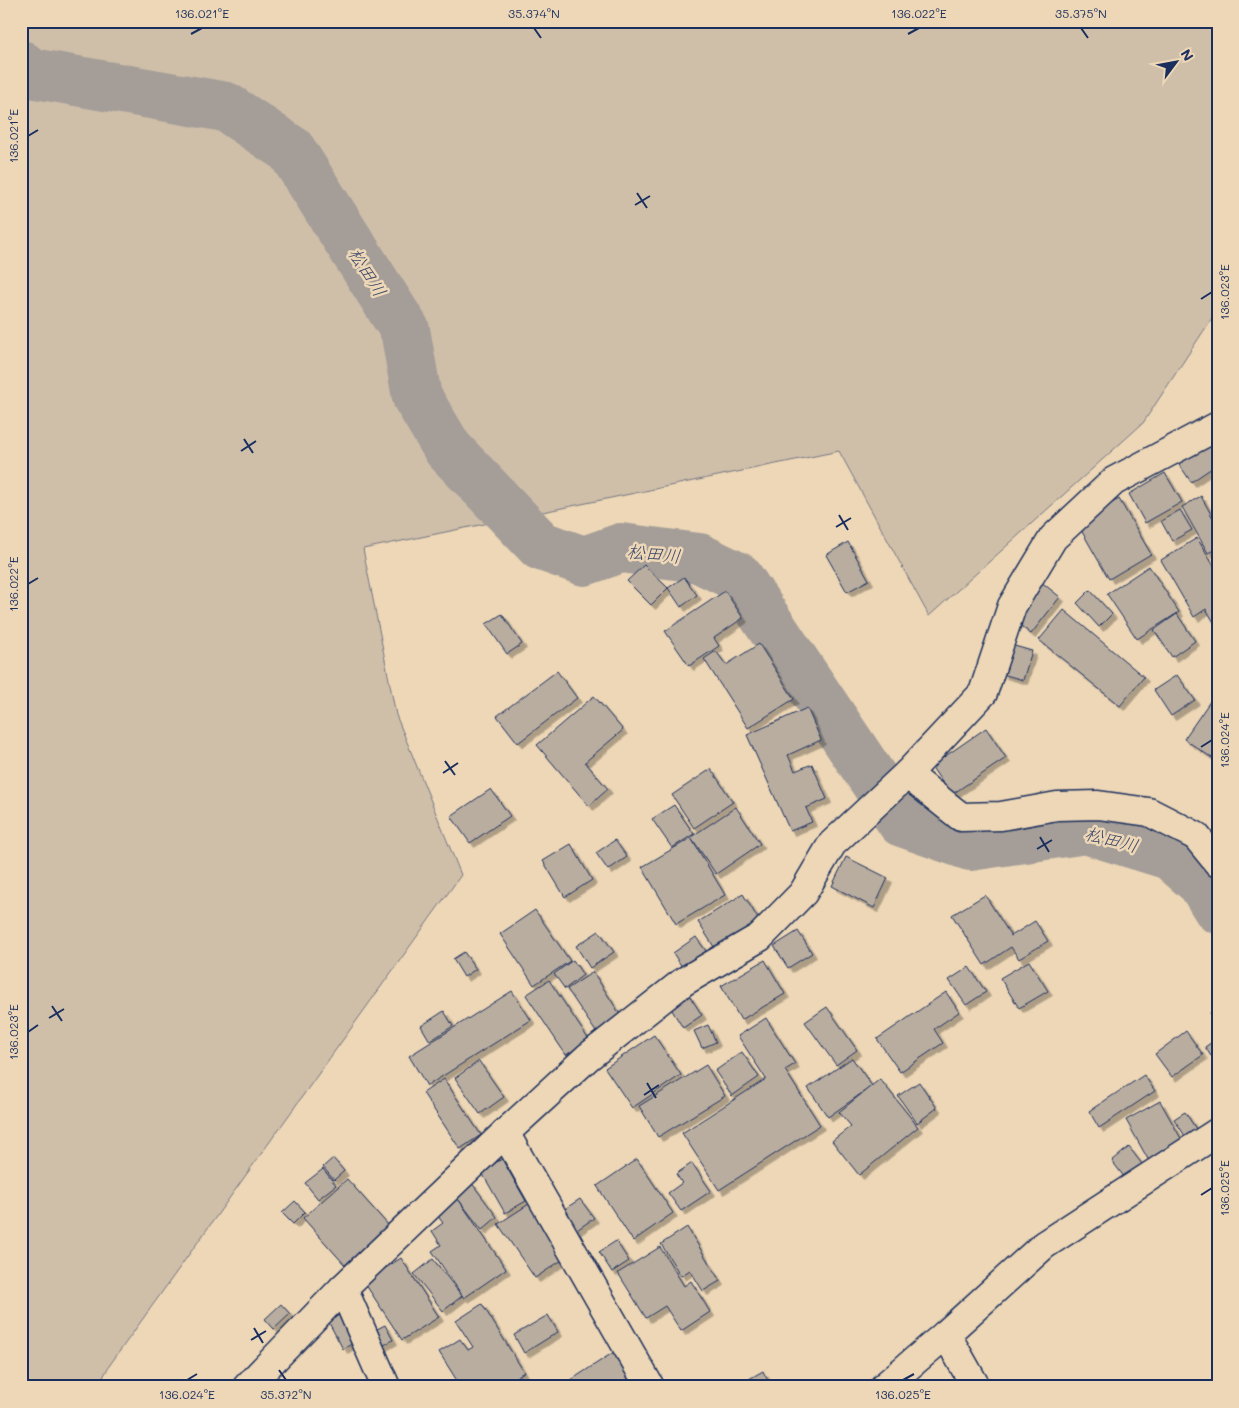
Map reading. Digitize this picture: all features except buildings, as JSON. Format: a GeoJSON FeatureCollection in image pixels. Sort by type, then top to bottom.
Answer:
{"type":"FeatureCollection","features":[{"type":"Feature","properties":{"kind":"street"},"geometry":{"type":"LineString","coordinates":[[247,1387],[343,1288],[588,1057],[682,982],[760,937],[803,893],[832,844],[906,774],[983,692],[1012,606],[1053,538],[1114,481],[1218,426]]}},
{"type":"Feature","properties":{"kind":"street"},"geometry":{"type":"LineString","coordinates":[[906,774],[961,817],[1001,816],[1057,806],[1090,805],[1149,812],[1196,836],[1218,863]]}},
{"type":"Feature","properties":{"kind":"street"},"geometry":{"type":"LineString","coordinates":[[884,1387],[946,1334],[1044,1245],[1218,1132]]}},
{"type":"Feature","properties":{"kind":"street"},"geometry":{"type":"LineString","coordinates":[[505,1134],[650,1387]]}},
{"type":"Feature","properties":{"kind":"street"},"geometry":{"type":"LineString","coordinates":[[343,1288],[386,1387]]}},
{"type":"Feature","properties":{"kind":"street"},"geometry":{"type":"LineString","coordinates":[[946,1334],[976,1387]]}},
{"type":"Feature","properties":{"kind":"shaded area"},"geometry":{"type":"Polygon","coordinates":[[[21,21],[1218,21],[1218,309],[1143,423],[929,616],[839,451],[363,549],[396,715],[461,875],[109,1366],[98,1387],[21,1387],[21,21]]]}},
{"type":"Feature","properties":{"kind":"waterway","name":"松田川"},"geometry":{"type":"LineString","coordinates":[[21,65],[31,73],[226,107],[291,150],[405,330],[417,397],[448,449],[541,546],[584,561],[621,548],[699,558],[738,577],[902,822],[970,846],[1086,829],[1170,855],[1202,883],[1218,909]]}}]}
